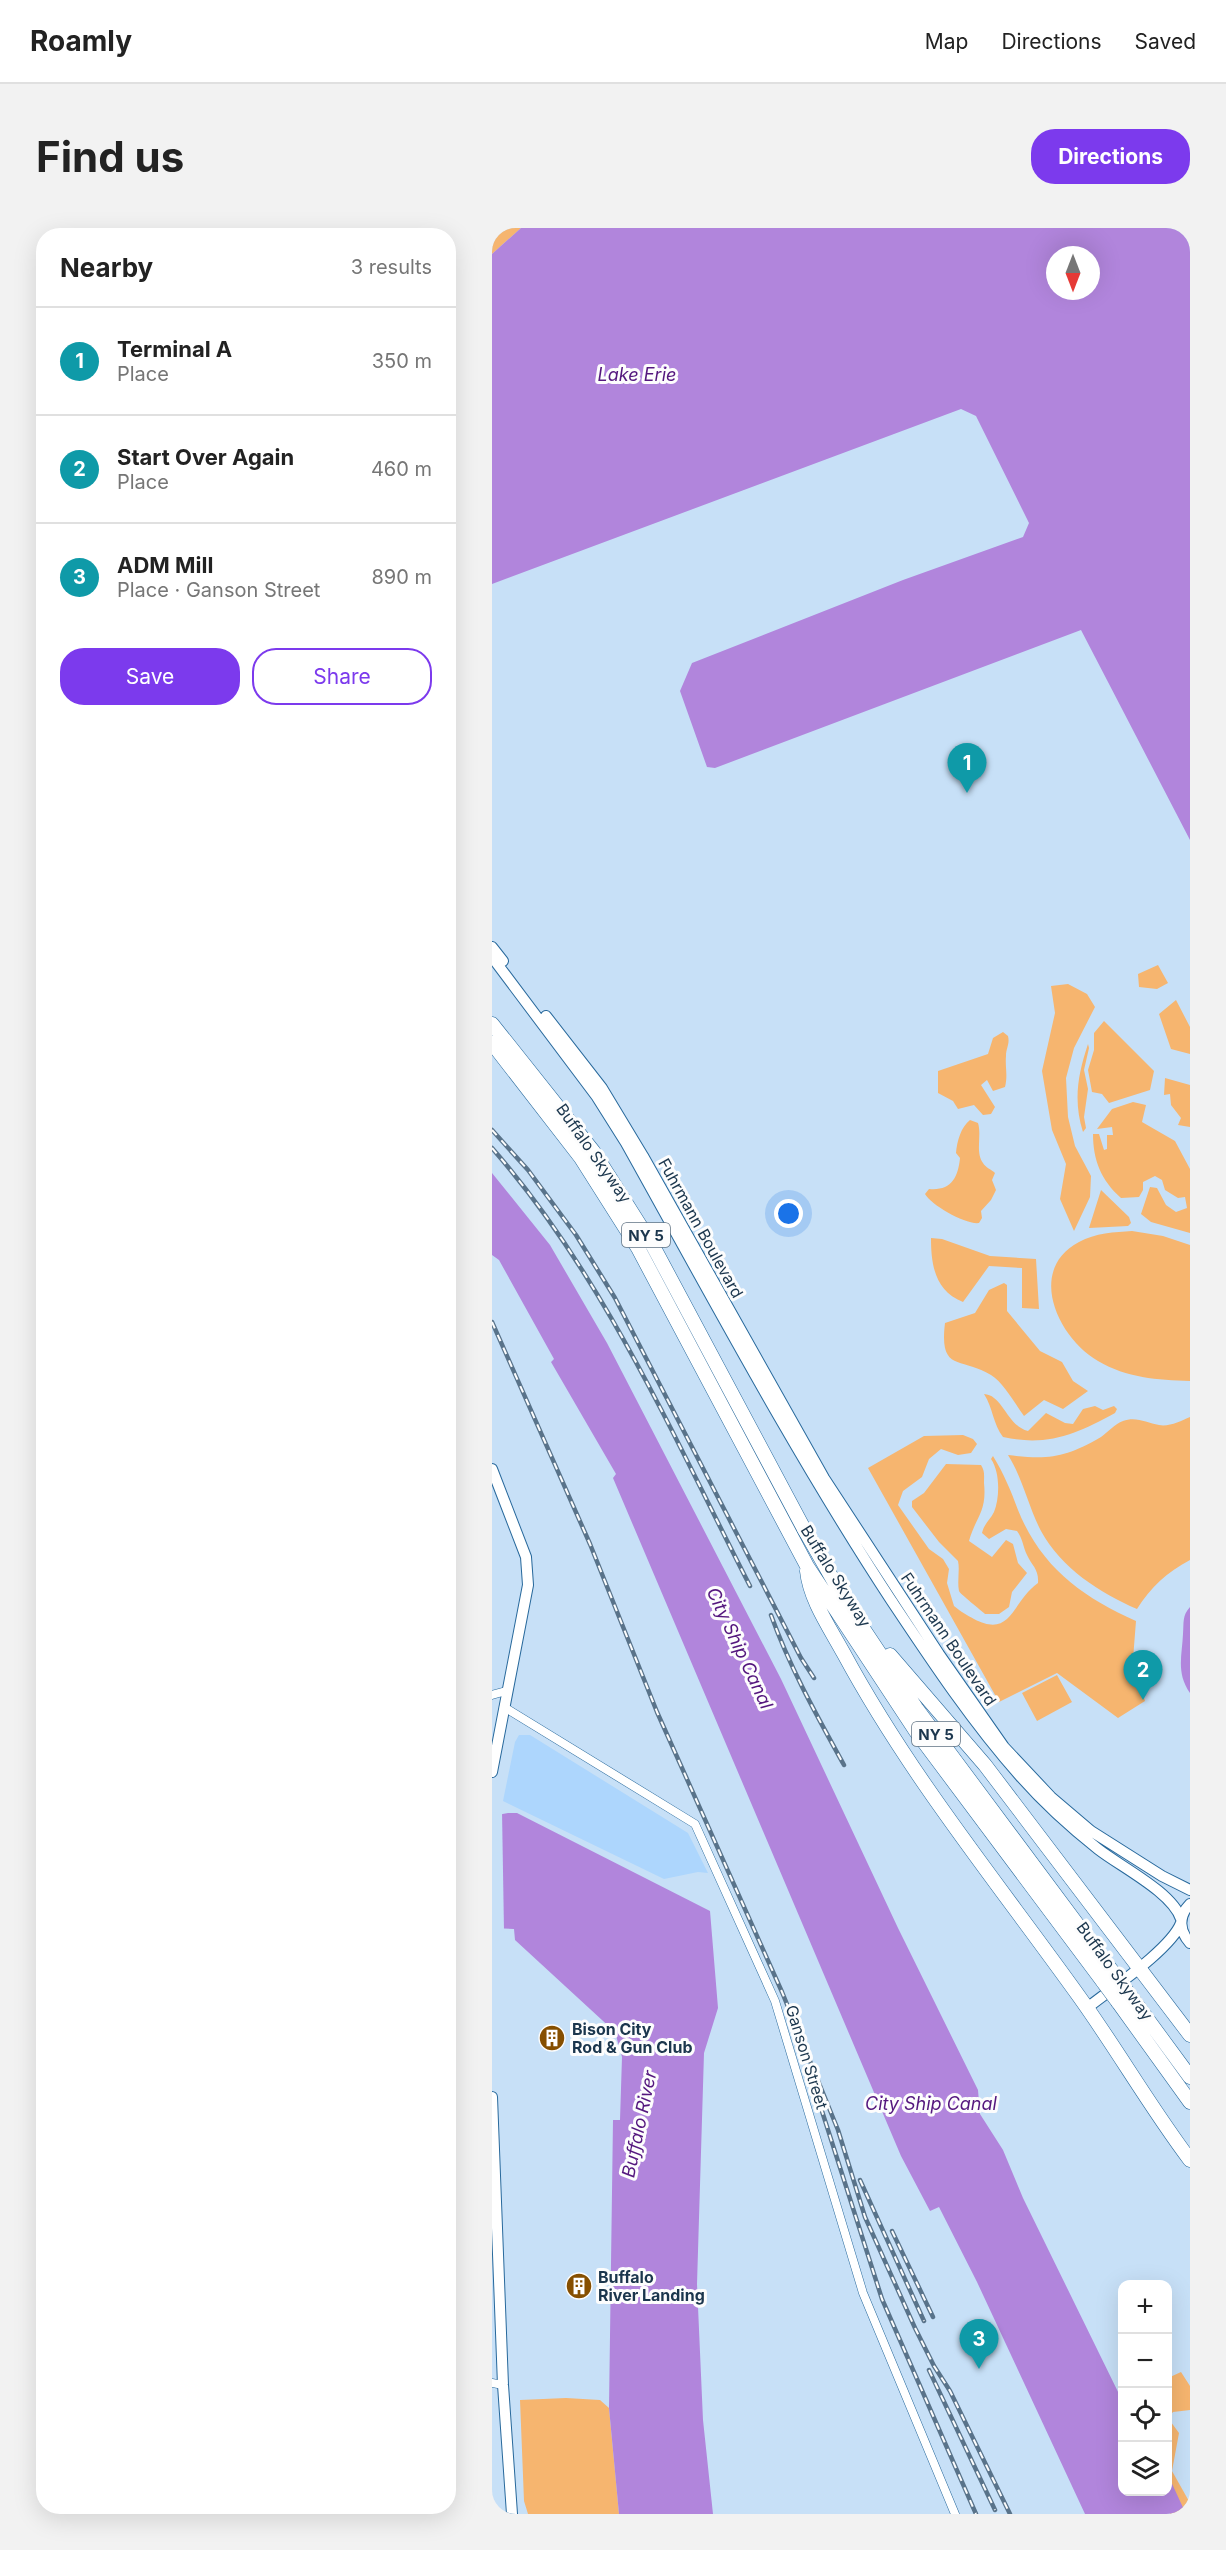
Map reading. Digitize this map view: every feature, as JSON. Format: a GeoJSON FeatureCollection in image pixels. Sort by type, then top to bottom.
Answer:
{"type":"FeatureCollection","features":[{"type":"Feature","properties":{"kind":"highway","name":"Buffalo Skyway"},"geometry":{"type":"LineString","coordinates":[[492,1024],[593,1151],[641,1227],[764,1469]]}},
{"type":"Feature","properties":{"kind":"highway","name":"Buffalo Skyway"},"geometry":{"type":"LineString","coordinates":[[492,1042],[581,1158],[639,1248],[771,1482],[848,1605],[916,1708],[1123,1998],[1190,2102]]}},
{"type":"Feature","properties":{"kind":"highway","name":"Buffalo Skyway"},"geometry":{"type":"LineString","coordinates":[[771,1482],[807,1566],[915,1730],[1109,1979]]}},
{"type":"Feature","properties":{"kind":"highway"},"geometry":{"type":"LineString","coordinates":[[807,1566],[809,1585],[863,1689],[896,1744],[936,1805],[1087,2008],[1114,2052],[1190,2160]]}},
{"type":"Feature","properties":{"kind":"highway"},"geometry":{"type":"LineString","coordinates":[[848,1605],[985,1765],[1140,1965],[1190,2035]]}},
{"type":"Feature","properties":{"kind":"highway","name":"Buffalo Skyway"},"geometry":{"type":"LineString","coordinates":[[1123,1998],[1190,2077]]}},
{"type":"Feature","properties":{"kind":"street","name":"Fuhrmann Boulevard"},"geometry":{"type":"LineString","coordinates":[[492,947],[534,1006]]}},
{"type":"Feature","properties":{"kind":"street","name":"Fuhrmann Boulevard"},"geometry":{"type":"LineString","coordinates":[[492,957],[602,1089],[820,1480],[1009,1757],[1056,1814],[1096,1847],[1170,1899],[1181,1921],[1183,1932],[1190,1943]]}},
{"type":"Feature","properties":{"kind":"street"},"geometry":{"type":"LineString","coordinates":[[492,1469],[526,1557],[528,1585],[492,1772]]}},
{"type":"Feature","properties":{"kind":"street"},"geometry":{"type":"LineString","coordinates":[[492,1695],[506,1691]]}},
{"type":"Feature","properties":{"kind":"street","name":"Ganson Street"},"geometry":{"type":"LineString","coordinates":[[504,1707],[695,1824],[776,2001],[863,2293],[955,2514]]}},
{"type":"Feature","properties":{"kind":"street","name":"Fuhrmann Boulevard"},"geometry":{"type":"LineString","coordinates":[[1009,1757],[1091,1831],[1143,1865],[1190,1890]]}},
{"type":"Feature","properties":{"kind":"street"},"geometry":{"type":"LineString","coordinates":[[1087,2008],[1155,1954],[1172,1937],[1190,1904]]}},
{"type":"Feature","properties":{"kind":"street"},"geometry":{"type":"LineString","coordinates":[[1155,1954],[1177,1944],[1190,1943]]}},
{"type":"Feature","properties":{"kind":"street"},"geometry":{"type":"LineString","coordinates":[[492,2097],[498,2384],[512,2514]]}},
{"type":"Feature","properties":{"kind":"shaded area"},"geometry":{"type":"Polygon","coordinates":[[[492,228],[521,228],[492,254],[492,228]]]}},
{"type":"Feature","properties":{"kind":"shaded area"},"geometry":{"type":"Polygon","coordinates":[[[1158,965],[1168,983],[1157,989],[1139,987],[1138,974],[1158,965]]]}},
{"type":"Feature","properties":{"kind":"shaded area"},"geometry":{"type":"Polygon","coordinates":[[[1068,984],[1087,994],[1095,1007],[1074,1048],[1066,1078],[1068,1117],[1075,1146],[1091,1176],[1090,1197],[1074,1231],[1060,1199],[1066,1164],[1052,1130],[1042,1071],[1055,1013],[1051,986],[1068,984]]]}},
{"type":"Feature","properties":{"kind":"shaded area"},"geometry":{"type":"Polygon","coordinates":[[[1176,1000],[1190,1027],[1190,1054],[1171,1049],[1159,1014],[1176,1000]]]}},
{"type":"Feature","properties":{"kind":"shaded area"},"geometry":{"type":"Polygon","coordinates":[[[1104,1021],[1154,1071],[1150,1090],[1109,1103],[1102,1094],[1092,1092],[1088,1070],[1094,1050],[1094,1033],[1104,1021]]]}},
{"type":"Feature","properties":{"kind":"shaded area"},"geometry":{"type":"Polygon","coordinates":[[[1003,1032],[1008,1036],[1005,1087],[993,1091],[987,1080],[981,1085],[995,1107],[991,1114],[983,1115],[974,1105],[958,1109],[953,1101],[938,1093],[938,1071],[988,1054],[993,1038],[1003,1032]]]}},
{"type":"Feature","properties":{"kind":"shaded area"},"geometry":{"type":"Polygon","coordinates":[[[1088,1044],[1084,1070],[1088,1089],[1084,1117],[1086,1128],[1083,1132],[1078,1109],[1078,1088],[1088,1044]]]}},
{"type":"Feature","properties":{"kind":"shaded area"},"geometry":{"type":"Polygon","coordinates":[[[1165,1078],[1190,1085],[1190,1127],[1178,1125],[1181,1118],[1171,1105],[1170,1094],[1164,1095],[1165,1078]]]}},
{"type":"Feature","properties":{"kind":"shaded area"},"geometry":{"type":"Polygon","coordinates":[[[1133,1102],[1146,1105],[1142,1122],[1175,1141],[1190,1169],[1190,1233],[1151,1222],[1141,1214],[1150,1187],[1157,1188],[1166,1205],[1176,1212],[1187,1208],[1185,1197],[1178,1198],[1165,1190],[1162,1180],[1155,1176],[1143,1182],[1143,1190],[1139,1197],[1121,1198],[1108,1184],[1099,1169],[1093,1134],[1099,1134],[1104,1150],[1107,1149],[1107,1135],[1113,1135],[1112,1127],[1097,1129],[1112,1109],[1133,1102]]]}},
{"type":"Feature","properties":{"kind":"shaded area"},"geometry":{"type":"Polygon","coordinates":[[[970,1120],[978,1123],[981,1159],[985,1166],[995,1173],[992,1180],[996,1190],[981,1211],[982,1218],[979,1223],[966,1221],[949,1213],[925,1194],[929,1189],[943,1188],[952,1182],[960,1158],[956,1153],[958,1139],[964,1126],[970,1120]]]}},
{"type":"Feature","properties":{"kind":"shaded area"},"geometry":{"type":"Polygon","coordinates":[[[1101,1190],[1129,1217],[1131,1223],[1128,1226],[1089,1228],[1101,1190]]]}},
{"type":"Feature","properties":{"kind":"shaded area"},"geometry":{"type":"Polygon","coordinates":[[[1132,1231],[1163,1236],[1190,1245],[1190,1381],[1154,1379],[1131,1375],[1109,1367],[1084,1350],[1060,1321],[1051,1286],[1054,1269],[1063,1254],[1079,1242],[1092,1237],[1132,1231]]]}},
{"type":"Feature","properties":{"kind":"shaded area"},"geometry":{"type":"Polygon","coordinates":[[[931,1238],[942,1239],[990,1256],[1036,1259],[1039,1309],[1022,1308],[1022,1268],[989,1266],[963,1302],[954,1297],[946,1291],[936,1276],[931,1238]]]}},
{"type":"Feature","properties":{"kind":"shaded area"},"geometry":{"type":"Polygon","coordinates":[[[1004,1283],[1007,1285],[1007,1311],[1040,1351],[1062,1362],[1073,1381],[1088,1391],[1063,1409],[1044,1400],[1024,1416],[996,1379],[980,1369],[955,1361],[945,1350],[945,1323],[975,1313],[989,1290],[1004,1283]]]}},
{"type":"Feature","properties":{"kind":"shaded area"},"geometry":{"type":"Polygon","coordinates":[[[984,1394],[996,1400],[1015,1423],[1028,1431],[1046,1413],[1065,1423],[1073,1424],[1083,1409],[1095,1406],[1103,1410],[1114,1406],[1117,1409],[1115,1413],[1088,1427],[1061,1437],[1019,1440],[1003,1437],[984,1394]]]}},
{"type":"Feature","properties":{"kind":"shaded area"},"geometry":{"type":"Polygon","coordinates":[[[1190,1417],[1190,1560],[1160,1581],[1137,1609],[1096,1587],[1059,1557],[1041,1531],[1018,1473],[1008,1455],[1056,1456],[1088,1444],[1123,1421],[1137,1420],[1167,1425],[1190,1417]]]}},
{"type":"Feature","properties":{"kind":"shaded area"},"geometry":{"type":"Polygon","coordinates":[[[963,1435],[973,1439],[977,1444],[971,1453],[958,1455],[941,1449],[929,1459],[922,1477],[903,1491],[898,1505],[929,1549],[943,1559],[949,1569],[947,1583],[954,1606],[974,1619],[987,1624],[1004,1621],[1038,1583],[1038,1578],[1017,1531],[1006,1529],[989,1539],[982,1533],[994,1512],[997,1499],[998,1485],[991,1459],[993,1456],[1001,1469],[1027,1530],[1051,1564],[1065,1578],[1098,1602],[1136,1621],[1133,1659],[1145,1701],[1118,1718],[1057,1673],[999,1702],[868,1468],[924,1436],[963,1435]]]}},
{"type":"Feature","properties":{"kind":"shaded area"},"geometry":{"type":"Polygon","coordinates":[[[946,1464],[981,1465],[984,1474],[984,1501],[969,1541],[992,1557],[1006,1540],[1013,1544],[1018,1563],[1027,1573],[1012,1592],[1009,1607],[999,1614],[985,1614],[960,1593],[958,1561],[939,1542],[912,1507],[912,1501],[924,1493],[946,1464]]]}},
{"type":"Feature","properties":{"kind":"shaded area"},"geometry":{"type":"Polygon","coordinates":[[[1057,1675],[1072,1702],[1037,1721],[1022,1693],[1057,1675]]]}},
{"type":"Feature","properties":{"kind":"shaded area"},"geometry":{"type":"Polygon","coordinates":[[[519,1735],[530,1735],[688,1833],[708,1873],[698,1872],[664,1879],[503,1801],[515,1742],[519,1735]]]}},
{"type":"Feature","properties":{"kind":"shaded area"},"geometry":{"type":"Polygon","coordinates":[[[1181,2372],[1190,2386],[1190,2410],[1173,2412],[1172,2376],[1181,2372]]]}},
{"type":"Feature","properties":{"kind":"shaded area"},"geometry":{"type":"Polygon","coordinates":[[[566,2398],[600,2400],[609,2408],[619,2514],[528,2514],[524,2501],[520,2400],[566,2398]]]}},
{"type":"Feature","properties":{"kind":"shaded area"},"geometry":{"type":"Polygon","coordinates":[[[1172,2423],[1179,2433],[1172,2471],[1172,2423]]]}},
{"type":"Feature","properties":{"kind":"shaded area"},"geometry":{"type":"Polygon","coordinates":[[[1172,2471],[1190,2503],[1190,2514],[1170,2514],[1172,2471]]]}},
{"type":"Feature","properties":{"kind":"water","name":"Lake Erie"},"geometry":{"type":"Polygon","coordinates":[[[521,228],[1190,228],[1190,840],[1081,630],[715,768],[707,767],[680,691],[692,663],[903,580],[1023,537],[1029,523],[976,416],[961,409],[492,584],[492,254],[521,228]]]}},
{"type":"Feature","properties":{"kind":"water","name":"City Ship Canal"},"geometry":{"type":"Polygon","coordinates":[[[492,1173],[550,1245],[607,1343],[781,1679],[898,1928],[978,2090],[980,2114],[1003,2150],[1023,2198],[1118,2392],[1118,2496],[1172,2496],[1172,2484],[1186,2514],[1085,2514],[977,2282],[939,2207],[930,2211],[901,2156],[613,1478],[616,1474],[551,1362],[554,1359],[499,1260],[492,1255],[492,1173]]]}},
{"type":"Feature","properties":{"kind":"water"},"geometry":{"type":"Polygon","coordinates":[[[1190,1607],[1190,1693],[1183,1678],[1181,1664],[1184,1619],[1190,1607]]]}},
{"type":"Feature","properties":{"kind":"water","name":"Buffalo River"},"geometry":{"type":"Polygon","coordinates":[[[517,1813],[710,1911],[718,2008],[704,2053],[697,2284],[703,2420],[713,2514],[619,2514],[609,2408],[613,2120],[620,2120],[622,2057],[615,2032],[515,1940],[514,1929],[492,1928],[492,1816],[517,1813]]]}},
{"type":"Feature","properties":{"kind":"pier"},"geometry":{"type":"Polygon","coordinates":[[[502,1811],[504,1931],[492,1931],[492,1813],[502,1811]]]}},
{"type":"Feature","properties":{"kind":"railway"},"geometry":{"type":"LineString","coordinates":[[492,1130],[528,1170],[576,1235],[615,1298],[801,1658],[814,1678]]}},
{"type":"Feature","properties":{"kind":"railway"},"geometry":{"type":"LineString","coordinates":[[492,1148],[532,1197],[569,1249],[603,1303],[664,1415],[750,1586]]}},
{"type":"Feature","properties":{"kind":"railway"},"geometry":{"type":"LineString","coordinates":[[492,1322],[590,1544],[657,1712],[782,1992],[838,2130],[865,2217],[915,2328],[934,2366],[950,2391],[1010,2514]]}},
{"type":"Feature","properties":{"kind":"railway"},"geometry":{"type":"LineString","coordinates":[[771,1615],[795,1673],[844,1765]]}},
{"type":"Feature","properties":{"kind":"railway"},"geometry":{"type":"LineString","coordinates":[[821,2108],[882,2299],[976,2514]]}},
{"type":"Feature","properties":{"kind":"railway"},"geometry":{"type":"LineString","coordinates":[[860,2180],[924,2321]]}},
{"type":"Feature","properties":{"kind":"railway"},"geometry":{"type":"LineString","coordinates":[[892,2231],[933,2317]]}},
{"type":"Feature","properties":{"kind":"railway"},"geometry":{"type":"LineString","coordinates":[[929,2370],[995,2510]]}},
{"type":"Feature","properties":{"kind":"place","name":"Terminal A"},"geometry":{"type":"Point","coordinates":[967,793]}},
{"type":"Feature","properties":{"kind":"place","name":"Start Over Again"},"geometry":{"type":"Point","coordinates":[1143,1700]}},
{"type":"Feature","properties":{"kind":"place","name":"Bison City Rod & Gun Club"},"geometry":{"type":"Point","coordinates":[552,2038]}},
{"type":"Feature","properties":{"kind":"place","name":"Buffalo River Landing"},"geometry":{"type":"Point","coordinates":[579,2286]}},
{"type":"Feature","properties":{"kind":"place","name":"ADM Mill"},"geometry":{"type":"Point","coordinates":[979,2369]}}]}
